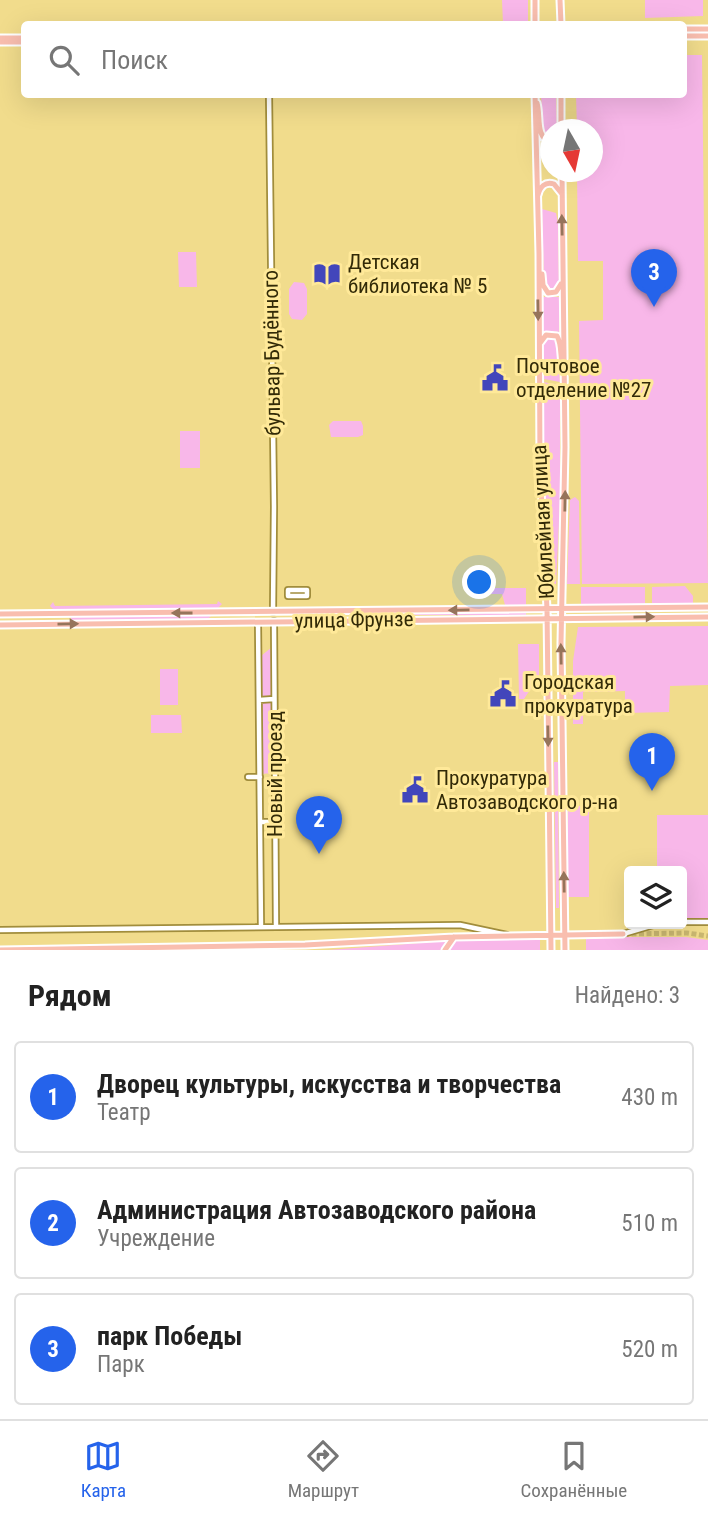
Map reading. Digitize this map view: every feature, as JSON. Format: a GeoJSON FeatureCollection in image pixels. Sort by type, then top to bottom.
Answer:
{"type":"FeatureCollection","features":[{"type":"Feature","properties":{"kind":"main road"},"geometry":{"type":"LineString","coordinates":[[535,0],[535,21]]}},
{"type":"Feature","properties":{"kind":"main road"},"geometry":{"type":"LineString","coordinates":[[560,0],[561,21]]}},
{"type":"Feature","properties":{"kind":"main road"},"geometry":{"type":"LineString","coordinates":[[687,29],[708,29]]}},
{"type":"Feature","properties":{"kind":"main road"},"geometry":{"type":"LineString","coordinates":[[687,36],[708,36]]}},
{"type":"Feature","properties":{"kind":"main road"},"geometry":{"type":"LineString","coordinates":[[0,40],[21,40]]}},
{"type":"Feature","properties":{"kind":"main road","name":"Юбилейная улица"},"geometry":{"type":"LineString","coordinates":[[535,98],[540,470],[547,609],[551,950]]}},
{"type":"Feature","properties":{"kind":"main road"},"geometry":{"type":"LineString","coordinates":[[536,98],[540,119]]}},
{"type":"Feature","properties":{"kind":"main road"},"geometry":{"type":"LineString","coordinates":[[561,98],[561,119]]}},
{"type":"Feature","properties":{"kind":"main road","name":"Юбилейная улица"},"geometry":{"type":"LineString","coordinates":[[562,182],[565,496],[561,618],[565,950]]}},
{"type":"Feature","properties":{"kind":"main road"},"geometry":{"type":"LineString","coordinates":[[537,197],[542,186],[548,183],[554,184],[562,194]]}},
{"type":"Feature","properties":{"kind":"main road"},"geometry":{"type":"LineString","coordinates":[[539,254],[546,291],[556,292],[563,280]]}},
{"type":"Feature","properties":{"kind":"main road"},"geometry":{"type":"LineString","coordinates":[[539,347],[546,335],[557,336],[560,340],[560,362],[565,373]]}},
{"type":"Feature","properties":{"kind":"main road","name":"улица Фрунзе"},"geometry":{"type":"LineString","coordinates":[[0,614],[708,607]]}},
{"type":"Feature","properties":{"kind":"main road"},"geometry":{"type":"LineString","coordinates":[[358,611],[358,620]]}},
{"type":"Feature","properties":{"kind":"main road"},"geometry":{"type":"LineString","coordinates":[[214,612],[214,622]]}},
{"type":"Feature","properties":{"kind":"main road","name":"улица Фрунзе"},"geometry":{"type":"LineString","coordinates":[[0,625],[708,617]]}},
{"type":"Feature","properties":{"kind":"main road"},"geometry":{"type":"LineString","coordinates":[[0,950],[305,945],[454,937],[623,934]]}},
{"type":"Feature","properties":{"kind":"main road"},"geometry":{"type":"LineString","coordinates":[[446,950],[454,937]]}},
{"type":"Feature","properties":{"kind":"street","name":"бульвар Будённого"},"geometry":{"type":"LineString","coordinates":[[268,98],[273,611]]}},
{"type":"Feature","properties":{"kind":"street","name":"Новый проезд"},"geometry":{"type":"LineString","coordinates":[[274,621],[276,926]]}},
{"type":"Feature","properties":{"kind":"street","name":"Новый проезд"},"geometry":{"type":"LineString","coordinates":[[258,622],[261,927]]}},
{"type":"Feature","properties":{"kind":"street"},"geometry":{"type":"LineString","coordinates":[[259,699],[274,699]]}},
{"type":"Feature","properties":{"kind":"street","name":"Новый проезд"},"geometry":{"type":"LineString","coordinates":[[248,777],[260,777]]}},
{"type":"Feature","properties":{"kind":"street"},"geometry":{"type":"LineString","coordinates":[[260,822],[275,822]]}},
{"type":"Feature","properties":{"kind":"street"},"geometry":{"type":"LineString","coordinates":[[687,922],[708,922]]}},
{"type":"Feature","properties":{"kind":"street"},"geometry":{"type":"LineString","coordinates":[[0,930],[460,925],[511,936]]}},
{"type":"Feature","properties":{"kind":"street"},"geometry":{"type":"LineString","coordinates":[[623,934],[640,929]]}},
{"type":"Feature","properties":{"kind":"shaded area"},"geometry":{"type":"Polygon","coordinates":[[[502,0],[528,0],[528,21],[503,21],[502,0]]]}},
{"type":"Feature","properties":{"kind":"shaded area"},"geometry":{"type":"Polygon","coordinates":[[[645,0],[703,0],[703,16],[645,18],[645,0]]]}},
{"type":"Feature","properties":{"kind":"shaded area"},"geometry":{"type":"Polygon","coordinates":[[[687,55],[702,55],[708,583],[582,584],[579,321],[603,320],[603,261],[578,261],[577,182],[603,182],[603,119],[577,119],[576,98],[687,98],[687,55]]]}},
{"type":"Feature","properties":{"kind":"shaded area"},"geometry":{"type":"Polygon","coordinates":[[[541,98],[556,98],[557,119],[542,119],[541,98]]]}},
{"type":"Feature","properties":{"kind":"shaded area"},"geometry":{"type":"Polygon","coordinates":[[[542,209],[556,213],[558,223],[559,285],[556,290],[549,292],[544,284],[542,209]]]}},
{"type":"Feature","properties":{"kind":"shaded area"},"geometry":{"type":"Polygon","coordinates":[[[178,252],[196,252],[197,287],[179,287],[178,252]]]}},
{"type":"Feature","properties":{"kind":"shaded area"},"geometry":{"type":"Polygon","coordinates":[[[294,282],[304,283],[307,289],[307,314],[302,320],[292,319],[289,314],[289,289],[294,282]]]}},
{"type":"Feature","properties":{"kind":"shaded area"},"geometry":{"type":"Polygon","coordinates":[[[542,297],[559,297],[559,332],[543,331],[542,297]]]}},
{"type":"Feature","properties":{"kind":"shaded area"},"geometry":{"type":"Polygon","coordinates":[[[549,337],[555,338],[557,344],[560,382],[544,379],[543,342],[549,337]]]}},
{"type":"Feature","properties":{"kind":"shaded area"},"geometry":{"type":"Polygon","coordinates":[[[543,382],[560,385],[560,502],[556,584],[551,584],[545,503],[543,382]]]}},
{"type":"Feature","properties":{"kind":"shaded area"},"geometry":{"type":"Polygon","coordinates":[[[333,421],[361,421],[363,435],[331,437],[329,425],[333,421]]]}},
{"type":"Feature","properties":{"kind":"shaded area"},"geometry":{"type":"Polygon","coordinates":[[[180,431],[200,431],[200,468],[180,468],[180,431]]]}},
{"type":"Feature","properties":{"kind":"shaded area"},"geometry":{"type":"Polygon","coordinates":[[[575,497],[579,501],[580,584],[567,584],[570,500],[575,497]]]}},
{"type":"Feature","properties":{"kind":"shaded area"},"geometry":{"type":"Polygon","coordinates":[[[685,586],[693,596],[693,603],[652,603],[652,587],[685,586]]]}},
{"type":"Feature","properties":{"kind":"shaded area"},"geometry":{"type":"Polygon","coordinates":[[[581,587],[645,587],[645,604],[581,604],[581,587]]]}},
{"type":"Feature","properties":{"kind":"shaded area"},"geometry":{"type":"Polygon","coordinates":[[[485,588],[526,588],[526,605],[505,605],[502,594],[486,594],[485,588]]]}},
{"type":"Feature","properties":{"kind":"shaded area"},"geometry":{"type":"Polygon","coordinates":[[[218,601],[222,604],[218,608],[54,610],[50,606],[53,602],[55,606],[217,604],[218,601]]]}},
{"type":"Feature","properties":{"kind":"shaded area"},"geometry":{"type":"Polygon","coordinates":[[[526,612],[526,615],[361,615],[362,614],[526,612]]]}},
{"type":"Feature","properties":{"kind":"shaded area"},"geometry":{"type":"Polygon","coordinates":[[[71,616],[211,616],[208,619],[71,620],[71,616]]]}},
{"type":"Feature","properties":{"kind":"shaded area"},"geometry":{"type":"Polygon","coordinates":[[[708,626],[708,685],[670,686],[669,712],[625,713],[625,691],[583,692],[583,724],[573,724],[573,661],[578,627],[708,626]]]}},
{"type":"Feature","properties":{"kind":"shaded area"},"geometry":{"type":"Polygon","coordinates":[[[518,644],[539,644],[539,676],[524,699],[519,699],[518,644]]]}},
{"type":"Feature","properties":{"kind":"shaded area"},"geometry":{"type":"Polygon","coordinates":[[[272,647],[273,695],[263,697],[261,656],[272,647]]]}},
{"type":"Feature","properties":{"kind":"shaded area"},"geometry":{"type":"Polygon","coordinates":[[[160,669],[178,669],[178,705],[160,705],[160,669]]]}},
{"type":"Feature","properties":{"kind":"shaded area"},"geometry":{"type":"Polygon","coordinates":[[[262,701],[271,701],[273,713],[269,715],[273,773],[261,774],[262,701]]]}},
{"type":"Feature","properties":{"kind":"shaded area"},"geometry":{"type":"Polygon","coordinates":[[[151,715],[181,715],[182,733],[151,733],[151,715]]]}},
{"type":"Feature","properties":{"kind":"shaded area"},"geometry":{"type":"Polygon","coordinates":[[[554,762],[558,762],[559,908],[556,908],[554,762]]]}},
{"type":"Feature","properties":{"kind":"shaded area"},"geometry":{"type":"Polygon","coordinates":[[[568,806],[589,806],[589,897],[568,897],[568,806]]]}},
{"type":"Feature","properties":{"kind":"shaded area"},"geometry":{"type":"Polygon","coordinates":[[[657,815],[708,815],[708,919],[687,919],[687,866],[657,866],[657,815]]]}},
{"type":"Feature","properties":{"kind":"shaded area"},"geometry":{"type":"Polygon","coordinates":[[[586,937],[686,937],[708,940],[708,950],[586,950],[586,937]]]}},
{"type":"Feature","properties":{"kind":"shaded area"},"geometry":{"type":"Polygon","coordinates":[[[540,938],[540,950],[448,950],[457,939],[540,938]]]}},
{"type":"Feature","properties":{"kind":"shaded area"},"geometry":{"type":"Polygon","coordinates":[[[446,941],[441,950],[328,950],[446,941]]]}},
{"type":"Feature","properties":{"kind":"tunnel"},"geometry":{"type":"LineString","coordinates":[[624,934],[687,933],[708,936]]}},
{"type":"Feature","properties":{"kind":"place","name":"Детская библиотека № 5"},"geometry":{"type":"Point","coordinates":[327,274]}},
{"type":"Feature","properties":{"kind":"place","name":"парк Победы"},"geometry":{"type":"Point","coordinates":[654,307]}},
{"type":"Feature","properties":{"kind":"place","name":"Почтовое отделение №27"},"geometry":{"type":"Point","coordinates":[495,378]}},
{"type":"Feature","properties":{"kind":"place","name":"Городская прокуратура"},"geometry":{"type":"Point","coordinates":[503,694]}},
{"type":"Feature","properties":{"kind":"place","name":"Прокуратура Автозаводского р-на"},"geometry":{"type":"Point","coordinates":[415,790]}},
{"type":"Feature","properties":{"kind":"place","name":"Дворец культуры, искусства и творчества"},"geometry":{"type":"Point","coordinates":[652,791]}},
{"type":"Feature","properties":{"kind":"place","name":"Администрация Автозаводского района"},"geometry":{"type":"Point","coordinates":[319,854]}}]}
